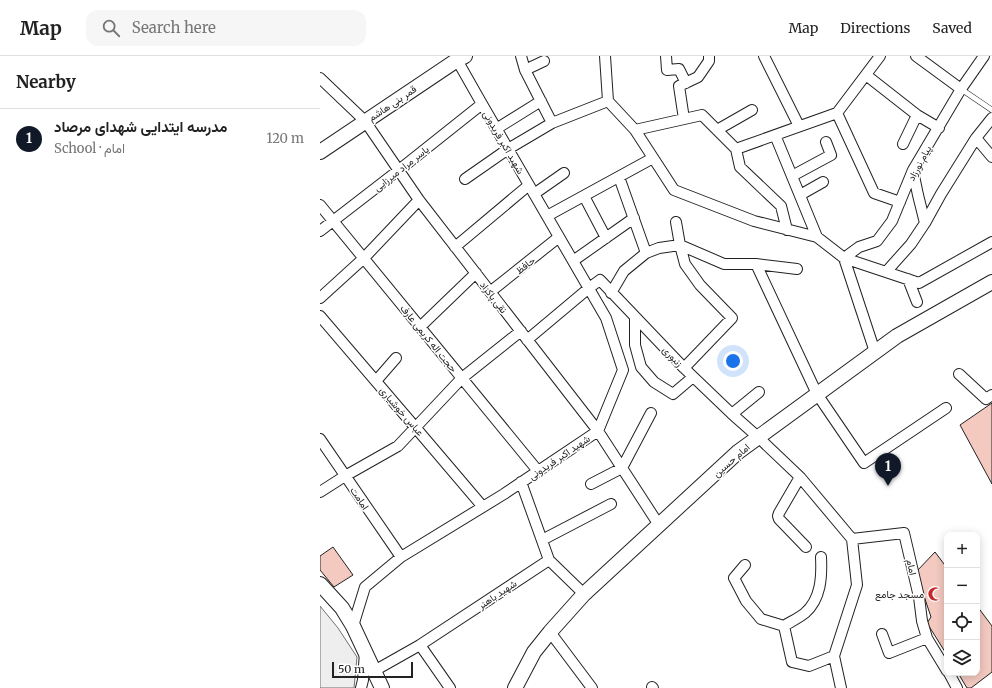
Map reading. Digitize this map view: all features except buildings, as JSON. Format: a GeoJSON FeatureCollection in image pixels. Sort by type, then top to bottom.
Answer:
{"type":"FeatureCollection","features":[{"type":"Feature","properties":{"kind":"main road","name":"قمر بنی هاشم"},"geometry":{"type":"LineString","coordinates":[[320,152],[461,58]]}},
{"type":"Feature","properties":{"kind":"main road","name":"امام حسین"},"geometry":{"type":"LineString","coordinates":[[515,688],[534,652],[584,594],[738,452],[897,336],[992,282]]}},
{"type":"Feature","properties":{"kind":"main road"},"geometry":{"type":"LineString","coordinates":[[320,584],[342,608],[353,626],[382,688]]}},
{"type":"Feature","properties":{"kind":"street"},"geometry":{"type":"LineString","coordinates":[[521,56],[525,70],[552,123]]}},
{"type":"Feature","properties":{"kind":"street"},"geometry":{"type":"LineString","coordinates":[[605,56],[608,101],[635,130],[674,190],[754,221],[817,237],[844,258],[919,283],[992,242]]}},
{"type":"Feature","properties":{"kind":"street"},"geometry":{"type":"LineString","coordinates":[[666,56],[667,70],[679,69],[686,82]]}},
{"type":"Feature","properties":{"kind":"street"},"geometry":{"type":"LineString","coordinates":[[684,119],[679,86],[698,77],[709,61],[708,56]]}},
{"type":"Feature","properties":{"kind":"street"},"geometry":{"type":"LineString","coordinates":[[764,56],[799,126]]}},
{"type":"Feature","properties":{"kind":"street"},"geometry":{"type":"LineString","coordinates":[[916,56],[961,90]]}},
{"type":"Feature","properties":{"kind":"street","name":"پیام نورزاد"},"geometry":{"type":"LineString","coordinates":[[844,258],[859,247],[877,240],[892,221],[913,170],[961,90],[984,56]]}},
{"type":"Feature","properties":{"kind":"street"},"geometry":{"type":"LineString","coordinates":[[736,149],[837,112],[866,76],[877,57]]}},
{"type":"Feature","properties":{"kind":"street","name":"شهید اکبر فریدونی"},"geometry":{"type":"LineString","coordinates":[[353,626],[365,587],[401,557],[483,507],[598,431],[623,370],[606,318],[482,104],[461,58]]}},
{"type":"Feature","properties":{"kind":"street"},"geometry":{"type":"LineString","coordinates":[[525,70],[544,61]]}},
{"type":"Feature","properties":{"kind":"street"},"geometry":{"type":"LineString","coordinates":[[866,76],[917,115],[939,128]]}},
{"type":"Feature","properties":{"kind":"street","name":"نقی پاکزاد"},"geometry":{"type":"LineString","coordinates":[[320,78],[365,121],[419,200],[598,431],[659,525]]}},
{"type":"Feature","properties":{"kind":"street"},"geometry":{"type":"LineString","coordinates":[[496,129],[541,101]]}},
{"type":"Feature","properties":{"kind":"street"},"geometry":{"type":"LineString","coordinates":[[465,179],[508,149],[552,123],[608,101]]}},
{"type":"Feature","properties":{"kind":"street","name":"یاسر مراد میرزایی"},"geometry":{"type":"LineString","coordinates":[[320,231],[482,104]]}},
{"type":"Feature","properties":{"kind":"street"},"geometry":{"type":"LineString","coordinates":[[717,130],[752,110]]}},
{"type":"Feature","properties":{"kind":"street"},"geometry":{"type":"LineString","coordinates":[[837,112],[874,193],[900,202]]}},
{"type":"Feature","properties":{"kind":"street"},"geometry":{"type":"LineString","coordinates":[[635,130],[702,115],[736,149],[740,167],[781,206],[787,230]]}},
{"type":"Feature","properties":{"kind":"street"},"geometry":{"type":"LineString","coordinates":[[903,144],[917,115]]}},
{"type":"Feature","properties":{"kind":"street"},"geometry":{"type":"LineString","coordinates":[[886,272],[911,244],[976,138],[992,118]]}},
{"type":"Feature","properties":{"kind":"street"},"geometry":{"type":"LineString","coordinates":[[775,135],[817,237]]}},
{"type":"Feature","properties":{"kind":"street"},"geometry":{"type":"LineString","coordinates":[[976,138],[992,157]]}},
{"type":"Feature","properties":{"kind":"street"},"geometry":{"type":"LineString","coordinates":[[792,176],[831,155],[826,142]]}},
{"type":"Feature","properties":{"kind":"street"},"geometry":{"type":"LineString","coordinates":[[547,216],[653,158]]}},
{"type":"Feature","properties":{"kind":"street"},"geometry":{"type":"LineString","coordinates":[[913,170],[925,223]]}},
{"type":"Feature","properties":{"kind":"street"},"geometry":{"type":"LineString","coordinates":[[534,194],[564,173]]}},
{"type":"Feature","properties":{"kind":"street"},"geometry":{"type":"LineString","coordinates":[[619,177],[646,253]]}},
{"type":"Feature","properties":{"kind":"street"},"geometry":{"type":"LineString","coordinates":[[800,195],[823,182]]}},
{"type":"Feature","properties":{"kind":"street"},"geometry":{"type":"LineString","coordinates":[[455,247],[529,185]]}},
{"type":"Feature","properties":{"kind":"street"},"geometry":{"type":"LineString","coordinates":[[584,196],[606,238]]}},
{"type":"Feature","properties":{"kind":"street"},"geometry":{"type":"LineString","coordinates":[[320,298],[364,258],[419,200]]}},
{"type":"Feature","properties":{"kind":"street","name":"حجت اله کریمی عارف"},"geometry":{"type":"LineString","coordinates":[[320,205],[538,471]]}},
{"type":"Feature","properties":{"kind":"street"},"geometry":{"type":"LineString","coordinates":[[573,261],[634,218]]}},
{"type":"Feature","properties":{"kind":"street"},"geometry":{"type":"LineString","coordinates":[[676,222],[685,264],[700,285],[732,318],[684,368]]}},
{"type":"Feature","properties":{"kind":"street","name":"حافظ"},"geometry":{"type":"LineString","coordinates":[[490,292],[560,237]]}},
{"type":"Feature","properties":{"kind":"street"},"geometry":{"type":"LineString","coordinates":[[611,293],[624,271],[646,253],[659,248],[680,244],[724,264],[756,264],[797,269]]}},
{"type":"Feature","properties":{"kind":"street"},"geometry":{"type":"LineString","coordinates":[[844,258],[875,352]]}},
{"type":"Feature","properties":{"kind":"street"},"geometry":{"type":"LineString","coordinates":[[756,264],[817,394],[864,463],[946,408]]}},
{"type":"Feature","properties":{"kind":"street"},"geometry":{"type":"LineString","coordinates":[[420,327],[476,273]]}},
{"type":"Feature","properties":{"kind":"street"},"geometry":{"type":"LineString","coordinates":[[908,279],[917,302]]}},
{"type":"Feature","properties":{"kind":"street","name":"زنبوری"},"geometry":{"type":"LineString","coordinates":[[589,288],[600,280],[693,377],[800,477],[852,539]]}},
{"type":"Feature","properties":{"kind":"street"},"geometry":{"type":"LineString","coordinates":[[527,340],[589,288]]}},
{"type":"Feature","properties":{"kind":"street","name":"عباس خوشیاری"},"geometry":{"type":"LineString","coordinates":[[320,316],[483,507]]}},
{"type":"Feature","properties":{"kind":"street"},"geometry":{"type":"LineString","coordinates":[[635,317],[634,345],[641,367],[654,382],[673,394],[693,377]]}},
{"type":"Feature","properties":{"kind":"street"},"geometry":{"type":"LineString","coordinates":[[320,492],[398,446],[462,378],[521,331]]}},
{"type":"Feature","properties":{"kind":"street"},"geometry":{"type":"LineString","coordinates":[[376,381],[396,358]]}},
{"type":"Feature","properties":{"kind":"street"},"geometry":{"type":"LineString","coordinates":[[959,374],[986,399],[992,395]]}},
{"type":"Feature","properties":{"kind":"street"},"geometry":{"type":"LineString","coordinates":[[732,414],[759,392]]}},
{"type":"Feature","properties":{"kind":"street"},"geometry":{"type":"LineString","coordinates":[[591,484],[622,468],[652,413]]}},
{"type":"Feature","properties":{"kind":"street","name":"امامت"},"geometry":{"type":"LineString","coordinates":[[320,440],[401,557]]}},
{"type":"Feature","properties":{"kind":"street"},"geometry":{"type":"LineString","coordinates":[[800,477],[778,516],[779,519],[806,547]]}},
{"type":"Feature","properties":{"kind":"street"},"geometry":{"type":"LineString","coordinates":[[521,482],[549,560],[584,594]]}},
{"type":"Feature","properties":{"kind":"street"},"geometry":{"type":"LineString","coordinates":[[542,540],[611,504]]}},
{"type":"Feature","properties":{"kind":"street","name":"امام"},"geometry":{"type":"LineString","coordinates":[[852,539],[904,533],[922,621],[927,638],[944,666]]}},
{"type":"Feature","properties":{"kind":"street"},"geometry":{"type":"LineString","coordinates":[[841,688],[834,656],[857,585],[852,539]]}},
{"type":"Feature","properties":{"kind":"street"},"geometry":{"type":"LineString","coordinates":[[745,565],[734,578],[746,602],[761,619],[784,626],[805,613],[816,598],[822,574],[821,557]]}},
{"type":"Feature","properties":{"kind":"street","name":"شهید باهنر"},"geometry":{"type":"LineString","coordinates":[[374,671],[420,645],[549,560]]}},
{"type":"Feature","properties":{"kind":"street"},"geometry":{"type":"LineString","coordinates":[[784,626],[792,662],[809,666],[834,656]]}},
{"type":"Feature","properties":{"kind":"street"},"geometry":{"type":"LineString","coordinates":[[550,632],[592,688]]}},
{"type":"Feature","properties":{"kind":"street"},"geometry":{"type":"LineString","coordinates":[[882,634],[889,653],[927,638]]}},
{"type":"Feature","properties":{"kind":"street"},"geometry":{"type":"LineString","coordinates":[[420,645],[450,688]]}},
{"type":"Feature","properties":{"kind":"street"},"geometry":{"type":"LineString","coordinates":[[361,688],[365,652]]}},
{"type":"Feature","properties":{"kind":"street","name":"امام"},"geometry":{"type":"LineString","coordinates":[[950,676],[955,687]]}},
{"type":"Feature","properties":{"kind":"lane"},"geometry":{"type":"LineString","coordinates":[[961,90],[992,110]]}},
{"type":"Feature","properties":{"kind":"shaded area"},"geometry":{"type":"Polygon","coordinates":[[[320,606],[338,628],[357,657],[354,688],[320,688],[320,606]]]}},
{"type":"Feature","properties":{"kind":"place","name":"مدرسه ایتدایی شهدای مرصاد"},"geometry":{"type":"Point","coordinates":[888,486]}},
{"type":"Feature","properties":{"kind":"place","name":"مسجد جامع"},"geometry":{"type":"Point","coordinates":[935,594]}}]}
